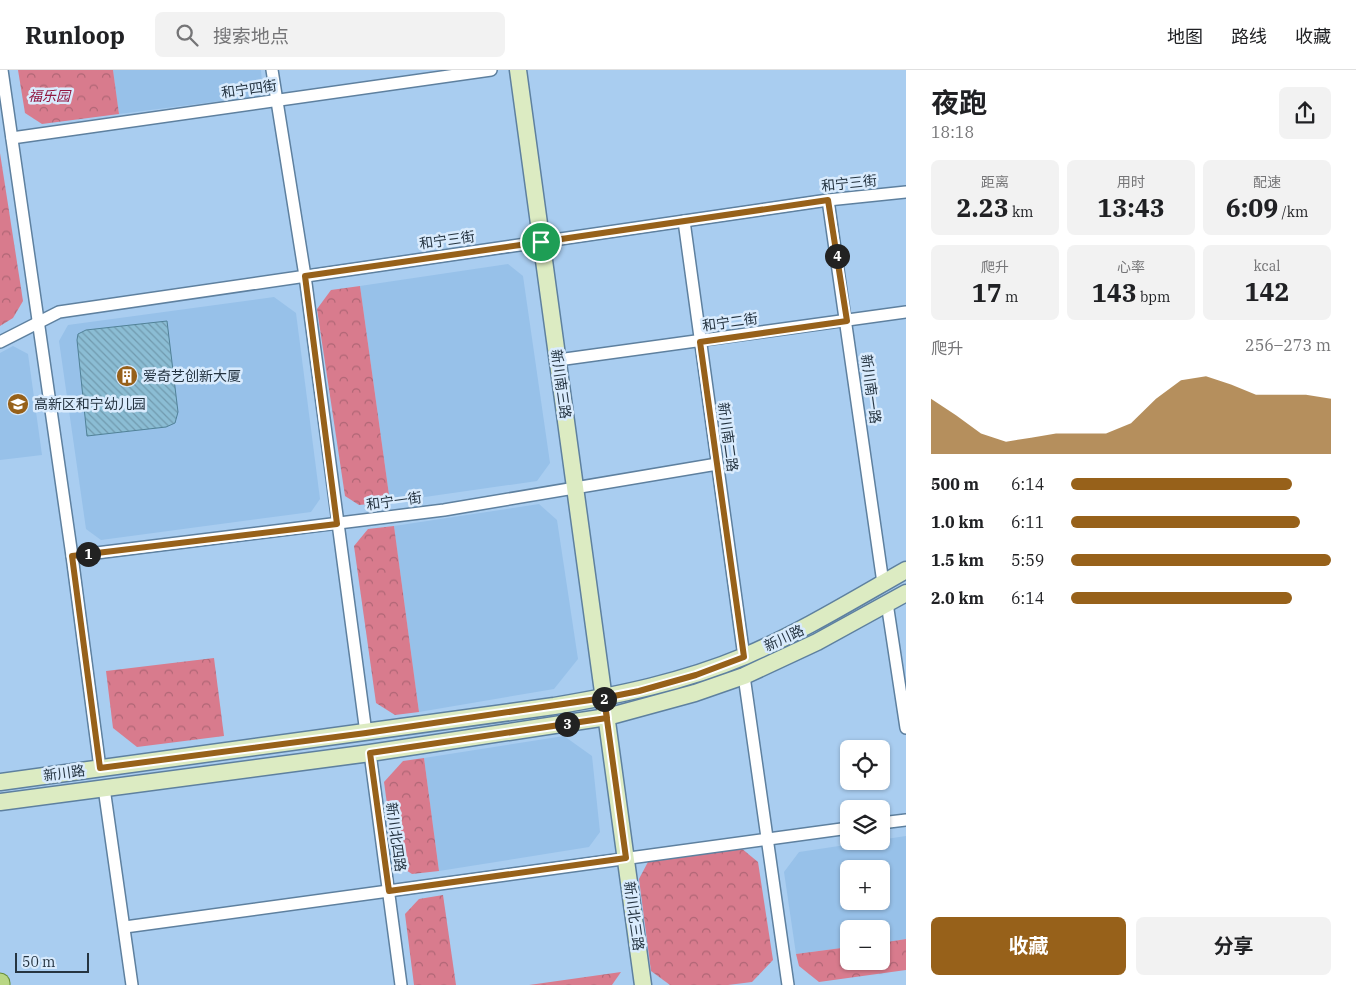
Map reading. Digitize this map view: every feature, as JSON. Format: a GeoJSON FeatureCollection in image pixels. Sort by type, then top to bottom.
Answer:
{"type":"FeatureCollection","features":[{"type":"Feature","properties":{"kind":"street"},"geometry":{"type":"LineString","coordinates":[[2,70],[72,556],[100,768]]}},
{"type":"Feature","properties":{"kind":"street"},"geometry":{"type":"LineString","coordinates":[[272,70],[305,276],[366,733]]}},
{"type":"Feature","properties":{"kind":"street","name":"和宁四街"},"geometry":{"type":"LineString","coordinates":[[12,138],[491,70]]}},
{"type":"Feature","properties":{"kind":"street","name":"新川南三路"},"geometry":{"type":"LineString","coordinates":[[518,70],[604,698]]}},
{"type":"Feature","properties":{"kind":"street","name":"和宁三街"},"geometry":{"type":"LineString","coordinates":[[0,342],[59,312],[828,200],[906,192]]}},
{"type":"Feature","properties":{"kind":"street","name":"新川南一路"},"geometry":{"type":"LineString","coordinates":[[828,200],[847,321],[883,583]]}},
{"type":"Feature","properties":{"kind":"street","name":"新川南二路"},"geometry":{"type":"LineString","coordinates":[[684,221],[744,657]]}},
{"type":"Feature","properties":{"kind":"street","name":"和宁二街"},"geometry":{"type":"LineString","coordinates":[[558,360],[700,342],[906,312]]}},
{"type":"Feature","properties":{"kind":"street","name":"和宁一街"},"geometry":{"type":"LineString","coordinates":[[72,556],[337,524],[575,488],[717,464]]}},
{"type":"Feature","properties":{"kind":"street","name":"新川路"},"geometry":{"type":"LineString","coordinates":[[0,782],[366,733],[604,698],[639,691],[696,675],[744,657],[813,624],[906,570]]}},
{"type":"Feature","properties":{"kind":"street","name":"新川路"},"geometry":{"type":"LineString","coordinates":[[0,802],[370,753],[607,718],[695,694],[744,676],[810,645],[906,593]]}},
{"type":"Feature","properties":{"kind":"street"},"geometry":{"type":"LineString","coordinates":[[887,604],[906,728]]}},
{"type":"Feature","properties":{"kind":"street"},"geometry":{"type":"LineString","coordinates":[[744,676],[788,985]]}},
{"type":"Feature","properties":{"kind":"street","name":"新川北三路"},"geometry":{"type":"LineString","coordinates":[[604,698],[644,985]]}},
{"type":"Feature","properties":{"kind":"street","name":"新川北四路"},"geometry":{"type":"LineString","coordinates":[[370,753],[402,985]]}},
{"type":"Feature","properties":{"kind":"street"},"geometry":{"type":"LineString","coordinates":[[104,788],[132,985]]}},
{"type":"Feature","properties":{"kind":"street"},"geometry":{"type":"LineString","coordinates":[[890,822],[906,820]]}},
{"type":"Feature","properties":{"kind":"street"},"geometry":{"type":"LineString","coordinates":[[125,927],[840,829]]}},
{"type":"Feature","properties":{"kind":"shaded area"},"geometry":{"type":"Polygon","coordinates":[[[113,70],[261,70],[262,84],[252,97],[119,114],[113,70]]]}},
{"type":"Feature","properties":{"kind":"shaded area"},"geometry":{"type":"Polygon","coordinates":[[[508,264],[523,276],[550,463],[537,481],[390,502],[360,286],[508,264]]]}},
{"type":"Feature","properties":{"kind":"shaded area"},"geometry":{"type":"Polygon","coordinates":[[[274,297],[296,313],[320,499],[311,512],[101,540],[86,529],[59,341],[68,325],[274,297]]]}},
{"type":"Feature","properties":{"kind":"shaded area","name":"高新区和宁幼儿园"},"geometry":{"type":"Polygon","coordinates":[[[13,346],[28,354],[42,455],[0,460],[0,353],[13,346]]]}},
{"type":"Feature","properties":{"kind":"shaded area"},"geometry":{"type":"Polygon","coordinates":[[[539,504],[557,520],[578,659],[554,689],[419,712],[394,526],[539,504]]]}},
{"type":"Feature","properties":{"kind":"shaded area"},"geometry":{"type":"Polygon","coordinates":[[[564,736],[592,756],[600,832],[589,847],[439,871],[424,758],[564,736]]]}},
{"type":"Feature","properties":{"kind":"shaded area"},"geometry":{"type":"Polygon","coordinates":[[[906,836],[906,939],[890,942],[890,920],[840,920],[840,948],[796,954],[784,872],[799,852],[840,846],[840,850],[890,850],[890,838],[906,836]]]}},
{"type":"Feature","properties":{"kind":"green space","name":"福乐园"},"geometry":{"type":"Polygon","coordinates":[[[18,70],[113,70],[119,114],[42,124],[25,113],[18,70]]]}},
{"type":"Feature","properties":{"kind":"green space"},"geometry":{"type":"Polygon","coordinates":[[[0,153],[23,301],[13,318],[0,326],[0,153]]]}},
{"type":"Feature","properties":{"kind":"green space"},"geometry":{"type":"Polygon","coordinates":[[[360,286],[390,502],[359,505],[345,496],[317,309],[331,290],[360,286]]]}},
{"type":"Feature","properties":{"kind":"green space"},"geometry":{"type":"Polygon","coordinates":[[[394,526],[419,712],[395,715],[376,703],[354,546],[368,529],[394,526]]]}},
{"type":"Feature","properties":{"kind":"green space"},"geometry":{"type":"Polygon","coordinates":[[[214,658],[224,736],[137,747],[113,728],[106,671],[214,658]]]}},
{"type":"Feature","properties":{"kind":"green space"},"geometry":{"type":"Polygon","coordinates":[[[424,758],[439,871],[412,874],[395,863],[384,782],[403,761],[424,758]]]}},
{"type":"Feature","properties":{"kind":"green space"},"geometry":{"type":"Polygon","coordinates":[[[741,848],[758,862],[773,960],[752,982],[728,985],[670,985],[651,971],[639,879],[649,860],[741,848]]]}},
{"type":"Feature","properties":{"kind":"green space"},"geometry":{"type":"Polygon","coordinates":[[[443,895],[456,985],[414,985],[405,914],[419,899],[443,895]]]}},
{"type":"Feature","properties":{"kind":"green space"},"geometry":{"type":"Polygon","coordinates":[[[906,939],[906,970],[819,982],[799,966],[796,954],[840,948],[840,970],[890,970],[890,942],[906,939]]]}},
{"type":"Feature","properties":{"kind":"green space"},"geometry":{"type":"Polygon","coordinates":[[[621,972],[612,985],[529,985],[621,972]]]}},
{"type":"Feature","properties":{"kind":"building","name":"爱奇艺创新大厦"},"geometry":{"type":"Polygon","coordinates":[[[167,321],[178,412],[175,423],[166,427],[87,436],[77,340],[78,334],[86,330],[167,321]]]}},
{"type":"Feature","properties":{"kind":"place","name":"爱奇艺创新大厦"},"geometry":{"type":"Point","coordinates":[127,376]}},
{"type":"Feature","properties":{"kind":"place","name":"高新区和宁幼儿园"},"geometry":{"type":"Point","coordinates":[18,404]}},
{"type":"Feature","properties":{"kind":"route"},"geometry":{"type":"LineString","coordinates":[[541,242],[305,276],[337,524],[72,556],[100,768],[366,733],[604,698],[616,788],[626,858],[389,891],[370,753],[607,718],[604,698],[639,691],[696,675],[744,657],[700,342],[847,321],[828,200],[541,242]]}}]}
